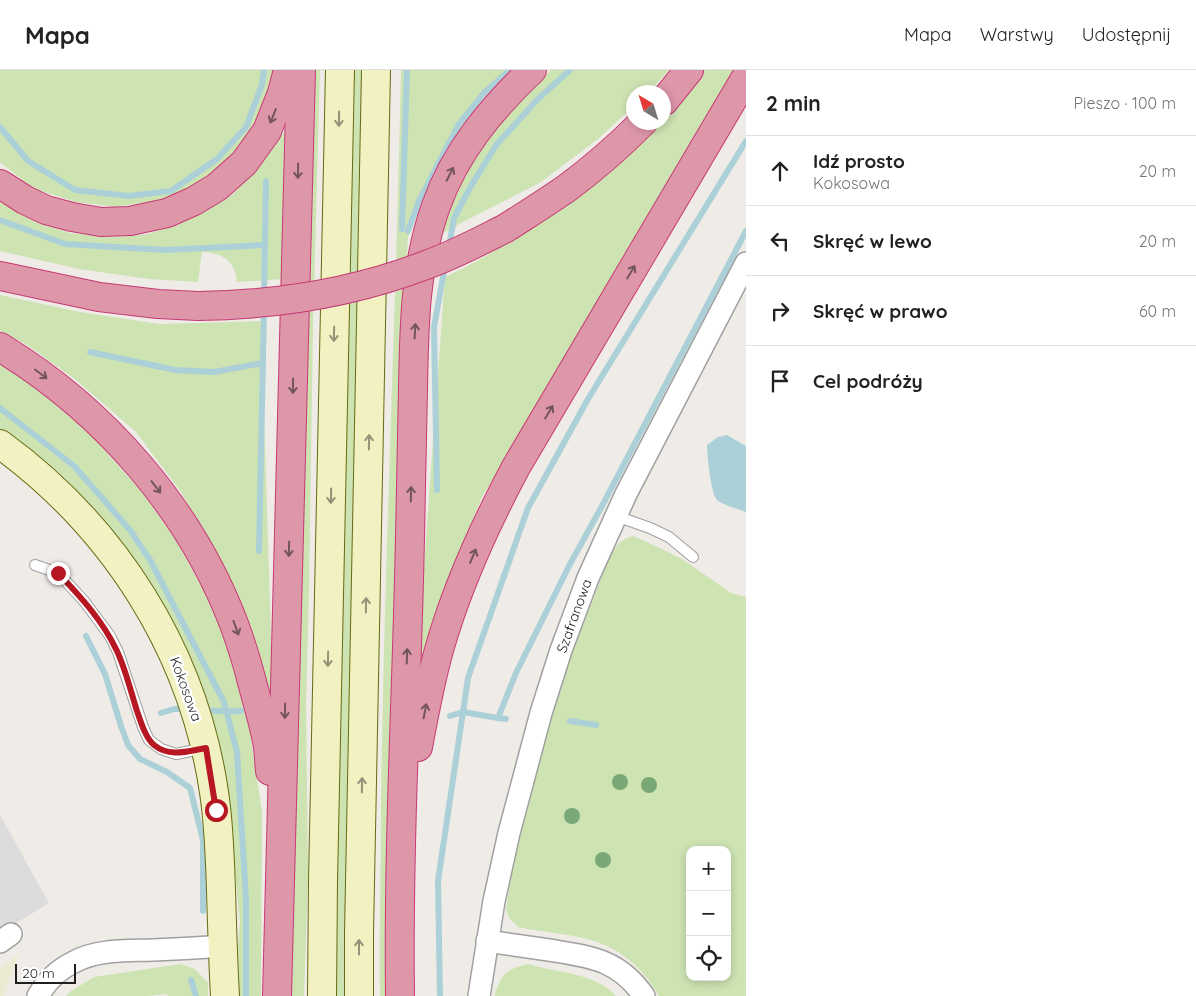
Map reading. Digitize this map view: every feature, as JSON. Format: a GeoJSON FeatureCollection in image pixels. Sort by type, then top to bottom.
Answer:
{"type":"FeatureCollection","features":[{"type":"Feature","properties":{"kind":"highway"},"geometry":{"type":"LineString","coordinates":[[0,184],[24,200],[46,210],[72,217],[110,222],[130,221],[167,213],[194,201],[218,187],[244,163],[267,131],[282,93],[288,70]]}},
{"type":"Feature","properties":{"kind":"highway"},"geometry":{"type":"LineString","coordinates":[[277,996],[300,70]]}},
{"type":"Feature","properties":{"kind":"highway"},"geometry":{"type":"LineString","coordinates":[[400,996],[413,364],[417,295],[422,258],[435,208],[443,188],[464,149],[476,130],[532,70]]}},
{"type":"Feature","properties":{"kind":"highway"},"geometry":{"type":"LineString","coordinates":[[671,92],[689,70]]}},
{"type":"Feature","properties":{"kind":"highway"},"geometry":{"type":"LineString","coordinates":[[402,827],[426,704],[439,649],[458,593],[480,538],[516,467],[746,78]]}},
{"type":"Feature","properties":{"kind":"highway"},"geometry":{"type":"LineString","coordinates":[[0,276],[99,297],[158,304],[198,306],[250,305],[330,294],[377,282],[427,265],[506,228],[569,187],[609,155],[635,130]]}},
{"type":"Feature","properties":{"kind":"highway"},"geometry":{"type":"LineString","coordinates":[[0,347],[38,372],[99,423],[146,474],[178,515],[198,549],[210,570],[234,624],[250,675],[267,742],[272,795],[282,840]]}},
{"type":"Feature","properties":{"kind":"main road"},"geometry":{"type":"LineString","coordinates":[[322,996],[340,70]]}},
{"type":"Feature","properties":{"kind":"main road"},"geometry":{"type":"LineString","coordinates":[[359,996],[376,70]]}},
{"type":"Feature","properties":{"kind":"main road","name":"Kokosowa"},"geometry":{"type":"LineString","coordinates":[[0,444],[68,502],[99,535],[126,571],[156,619],[192,700],[206,748],[216,810],[225,996]]}},
{"type":"Feature","properties":{"kind":"street","name":"Szafranowa"},"geometry":{"type":"LineString","coordinates":[[479,996],[487,941],[509,833],[541,713],[580,597],[630,486],[746,264]]}},
{"type":"Feature","properties":{"kind":"street"},"geometry":{"type":"LineString","coordinates":[[487,941],[585,956],[605,962],[627,976],[644,996]]}},
{"type":"Feature","properties":{"kind":"street"},"geometry":{"type":"LineString","coordinates":[[38,996],[45,985],[58,972],[82,958],[106,953],[223,946]]}},
{"type":"Feature","properties":{"kind":"lane"},"geometry":{"type":"LineString","coordinates":[[616,516],[669,537],[694,557]]}},
{"type":"Feature","properties":{"kind":"lane"},"geometry":{"type":"LineString","coordinates":[[35,565],[58,573],[84,601],[110,636],[118,652],[143,728],[149,740],[161,749],[176,754],[206,748]]}},
{"type":"Feature","properties":{"kind":"shaded area"},"geometry":{"type":"Polygon","coordinates":[[[0,815],[49,903],[0,933],[0,815]]]}},
{"type":"Feature","properties":{"kind":"green space"},"geometry":{"type":"Polygon","coordinates":[[[0,70],[274,70],[263,111],[237,153],[195,187],[156,201],[115,207],[76,202],[34,189],[0,162],[0,70]]]}},
{"type":"Feature","properties":{"kind":"green space"},"geometry":{"type":"Polygon","coordinates":[[[307,70],[320,70],[306,705],[308,872],[304,996],[287,996],[307,70]]]}},
{"type":"Feature","properties":{"kind":"green space"},"geometry":{"type":"Polygon","coordinates":[[[354,70],[362,70],[351,700],[347,802],[348,996],[336,996],[338,772],[354,70]]]}},
{"type":"Feature","properties":{"kind":"green space"},"geometry":{"type":"Polygon","coordinates":[[[401,70],[511,70],[479,101],[454,139],[429,183],[408,237],[403,325],[394,996],[380,996],[387,532],[401,70]]]}},
{"type":"Feature","properties":{"kind":"green space"},"geometry":{"type":"Polygon","coordinates":[[[551,70],[669,70],[655,85],[626,85],[626,113],[598,139],[541,182],[440,235],[446,211],[465,169],[516,103],[551,70]]]}},
{"type":"Feature","properties":{"kind":"green space"},"geometry":{"type":"Polygon","coordinates":[[[705,70],[740,70],[719,108],[482,497],[451,572],[439,607],[420,677],[416,676],[445,277],[474,263],[514,239],[568,202],[623,159],[653,130],[671,130],[671,110],[705,70]]]}},
{"type":"Feature","properties":{"kind":"green space"},"geometry":{"type":"Polygon","coordinates":[[[286,132],[283,279],[237,282],[235,271],[225,258],[207,252],[202,252],[198,282],[149,279],[79,269],[0,251],[0,201],[35,221],[70,233],[116,237],[148,234],[177,225],[208,210],[233,194],[258,168],[281,134],[286,132]]]}},
{"type":"Feature","properties":{"kind":"green space"},"geometry":{"type":"Polygon","coordinates":[[[0,295],[80,312],[159,324],[261,321],[273,700],[226,570],[181,492],[136,432],[76,380],[26,344],[0,332],[0,295]]]}},
{"type":"Feature","properties":{"kind":"green space"},"geometry":{"type":"Polygon","coordinates":[[[0,365],[24,378],[89,433],[142,492],[176,540],[214,610],[236,665],[254,737],[251,740],[262,812],[261,996],[235,996],[240,922],[231,837],[189,664],[0,431],[0,365]]]}},
{"type":"Feature","properties":{"kind":"green space"},"geometry":{"type":"Polygon","coordinates":[[[633,536],[647,542],[682,559],[731,593],[746,597],[746,996],[659,996],[641,971],[616,951],[588,939],[518,927],[510,919],[506,910],[513,862],[550,718],[567,666],[609,558],[618,544],[633,536]]]}},
{"type":"Feature","properties":{"kind":"green space"},"geometry":{"type":"Polygon","coordinates":[[[19,954],[4,996],[0,996],[0,967],[19,954]]]}},
{"type":"Feature","properties":{"kind":"green space"},"geometry":{"type":"Polygon","coordinates":[[[181,964],[195,969],[208,983],[208,996],[168,996],[167,994],[146,996],[66,996],[94,977],[181,964]]]}},
{"type":"Feature","properties":{"kind":"green space"},"geometry":{"type":"Polygon","coordinates":[[[528,964],[575,974],[597,982],[616,996],[495,996],[501,979],[507,973],[514,968],[528,964]]]}},
{"type":"Feature","properties":{"kind":"water"},"geometry":{"type":"Polygon","coordinates":[[[727,435],[746,446],[746,512],[719,502],[711,483],[707,445],[718,437],[727,435]]]}},
{"type":"Feature","properties":{"kind":"waterway"},"geometry":{"type":"LineString","coordinates":[[0,127],[28,161],[75,190],[129,196],[171,191],[217,159],[246,127],[262,85],[264,70]]}},
{"type":"Feature","properties":{"kind":"waterway"},"geometry":{"type":"LineString","coordinates":[[402,229],[407,70]]}},
{"type":"Feature","properties":{"kind":"waterway"},"geometry":{"type":"LineString","coordinates":[[408,231],[419,201],[459,124],[485,92],[510,70]]}},
{"type":"Feature","properties":{"kind":"waterway"},"geometry":{"type":"LineString","coordinates":[[449,247],[454,218],[497,144],[538,99],[570,70]]}},
{"type":"Feature","properties":{"kind":"waterway"},"geometry":{"type":"LineString","coordinates":[[440,996],[438,881],[468,678],[528,508],[588,399],[746,141]]}},
{"type":"Feature","properties":{"kind":"waterway"},"geometry":{"type":"LineString","coordinates":[[264,295],[266,181]]}},
{"type":"Feature","properties":{"kind":"waterway"},"geometry":{"type":"LineString","coordinates":[[0,220],[65,244],[165,250],[265,245]]}},
{"type":"Feature","properties":{"kind":"waterway"},"geometry":{"type":"LineString","coordinates":[[498,718],[516,673],[569,566],[746,231]]}},
{"type":"Feature","properties":{"kind":"waterway"},"geometry":{"type":"LineString","coordinates":[[437,490],[434,327],[445,266]]}},
{"type":"Feature","properties":{"kind":"waterway"},"geometry":{"type":"LineString","coordinates":[[259,551],[264,308]]}},
{"type":"Feature","properties":{"kind":"waterway"},"geometry":{"type":"LineString","coordinates":[[90,352],[175,370],[214,372],[263,363]]}},
{"type":"Feature","properties":{"kind":"waterway"},"geometry":{"type":"LineString","coordinates":[[0,408],[74,466],[130,530],[150,560],[224,702],[237,752],[246,898],[246,996]]}},
{"type":"Feature","properties":{"kind":"waterway"},"geometry":{"type":"LineString","coordinates":[[86,636],[105,674],[128,745],[140,759],[167,772],[190,788],[203,840],[203,911]]}},
{"type":"Feature","properties":{"kind":"waterway"},"geometry":{"type":"LineString","coordinates":[[161,713],[174,709],[188,709]]}},
{"type":"Feature","properties":{"kind":"waterway"},"geometry":{"type":"LineString","coordinates":[[200,710],[241,711]]}},
{"type":"Feature","properties":{"kind":"waterway"},"geometry":{"type":"LineString","coordinates":[[450,716],[463,712],[506,719]]}},
{"type":"Feature","properties":{"kind":"waterway"},"geometry":{"type":"LineString","coordinates":[[570,721],[596,725]]}},
{"type":"Feature","properties":{"kind":"waterway"},"geometry":{"type":"LineString","coordinates":[[191,980],[196,996]]}},
{"type":"Feature","properties":{"kind":"route"},"geometry":{"type":"LineString","coordinates":[[58,573],[84,601],[110,636],[118,652],[143,728],[149,740],[161,749],[176,754],[206,748],[216,810]]}}]}
